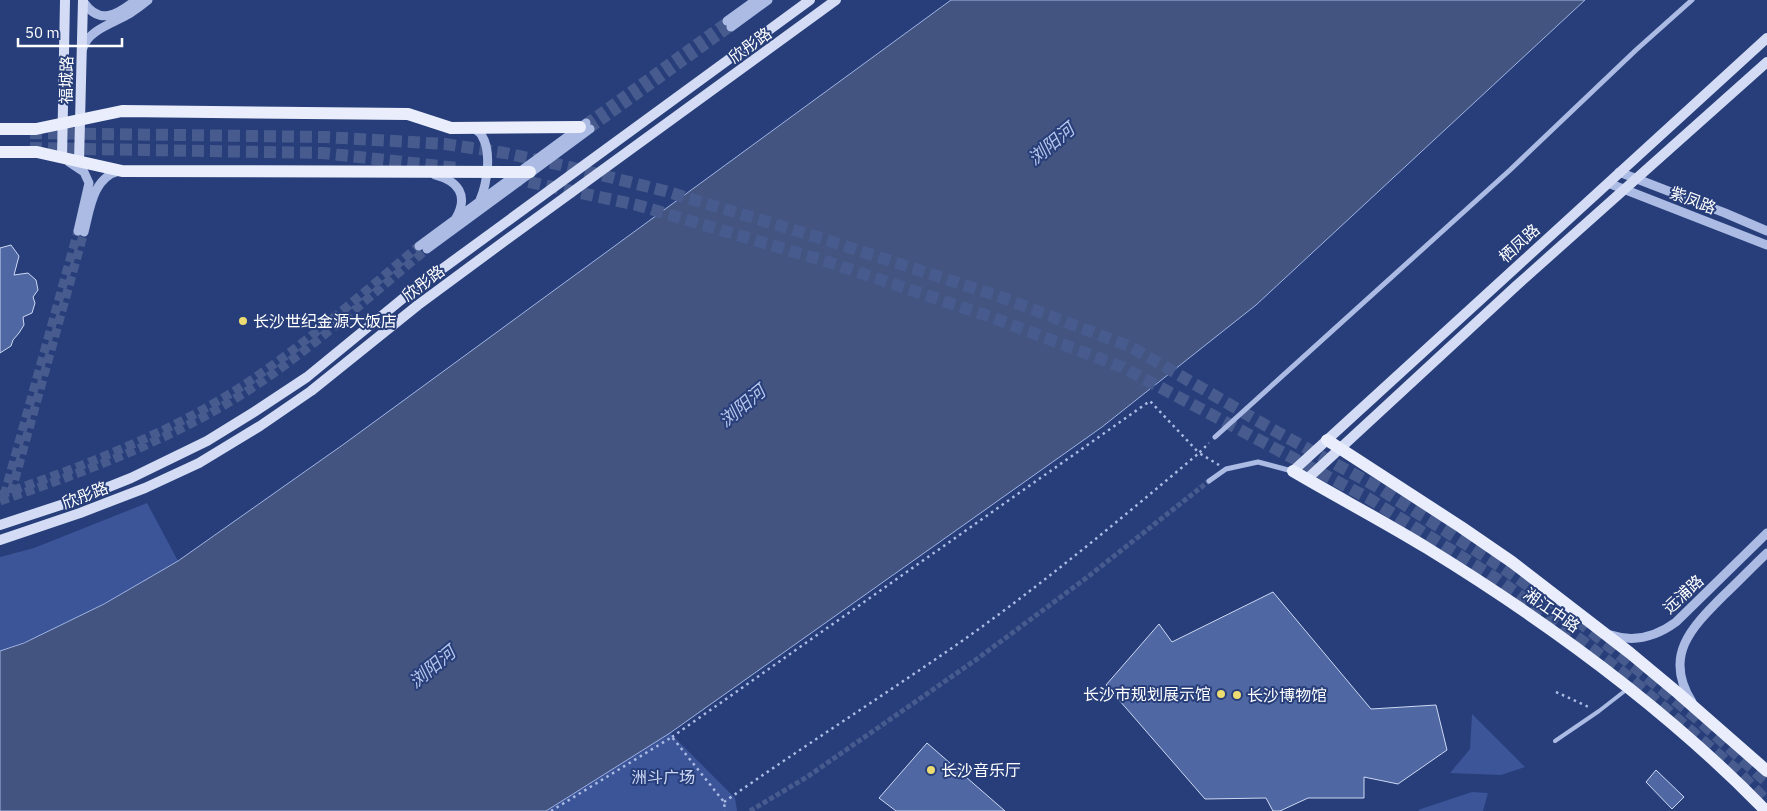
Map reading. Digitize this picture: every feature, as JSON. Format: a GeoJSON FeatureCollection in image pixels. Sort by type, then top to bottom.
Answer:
{"type":"FeatureCollection","features":[{"type":"Feature","properties":{"kind":"main road","name":"福城路"},"geometry":{"type":"LineString","coordinates":[[62,158],[64,0]]}},
{"type":"Feature","properties":{"kind":"main road","name":"欣彤路"},"geometry":{"type":"LineString","coordinates":[[0,525],[76,500],[132,478],[207,441],[254,412],[308,376],[412,292],[810,0]]}},
{"type":"Feature","properties":{"kind":"main road","name":"欣彤路"},"geometry":{"type":"LineString","coordinates":[[0,540],[80,514],[144,488],[199,463],[260,426],[311,391],[402,317],[495,248],[836,0]]}},
{"type":"Feature","properties":{"kind":"main road","name":"福城路"},"geometry":{"type":"LineString","coordinates":[[79,162],[83,1]]}},
{"type":"Feature","properties":{"kind":"main road","name":"栖凤路"},"geometry":{"type":"LineString","coordinates":[[1293,471],[1767,38]]}},
{"type":"Feature","properties":{"kind":"main road","name":"栖凤路"},"geometry":{"type":"LineString","coordinates":[[1307,479],[1516,286],[1767,62]]}},
{"type":"Feature","properties":{"kind":"main road"},"geometry":{"type":"LineString","coordinates":[[0,129],[36,129],[122,111],[408,114],[451,128],[586,126]]}},
{"type":"Feature","properties":{"kind":"main road"},"geometry":{"type":"LineString","coordinates":[[0,152],[37,152],[122,171],[525,172]]}},
{"type":"Feature","properties":{"kind":"main road","name":"湘江中路"},"geometry":{"type":"LineString","coordinates":[[1327,440],[1512,562],[1696,708],[1767,772]]}},
{"type":"Feature","properties":{"kind":"main road","name":"湘江中路"},"geometry":{"type":"LineString","coordinates":[[1293,471],[1425,546],[1490,587],[1572,644],[1630,687],[1731,775],[1766,811]]}},
{"type":"Feature","properties":{"kind":"street"},"geometry":{"type":"LineString","coordinates":[[83,1],[89,11],[102,16],[114,14],[136,0]]}},
{"type":"Feature","properties":{"kind":"street"},"geometry":{"type":"LineString","coordinates":[[82,51],[84,42],[94,32],[130,13],[148,0]]}},
{"type":"Feature","properties":{"kind":"street"},"geometry":{"type":"LineString","coordinates":[[756,0],[729,24],[768,0]]}},
{"type":"Feature","properties":{"kind":"street"},"geometry":{"type":"LineString","coordinates":[[1215,437],[1510,170],[1636,50],[1692,0]]}},
{"type":"Feature","properties":{"kind":"street"},"geometry":{"type":"LineString","coordinates":[[423,248],[586,126]]}},
{"type":"Feature","properties":{"kind":"street"},"geometry":{"type":"LineString","coordinates":[[473,128],[484,138],[487,161],[484,190],[479,202]]}},
{"type":"Feature","properties":{"kind":"street"},"geometry":{"type":"LineString","coordinates":[[62,158],[78,166],[88,178],[88,190],[81,232],[98,186],[110,174],[122,171]]}},
{"type":"Feature","properties":{"kind":"street"},"geometry":{"type":"LineString","coordinates":[[422,172],[448,180],[456,185],[461,192],[462,200],[460,220]]}},
{"type":"Feature","properties":{"kind":"street"},"geometry":{"type":"LineString","coordinates":[[460,220],[479,202],[525,172]]}},
{"type":"Feature","properties":{"kind":"street","name":"紫凤路"},"geometry":{"type":"LineString","coordinates":[[1620,172],[1767,231]]}},
{"type":"Feature","properties":{"kind":"street","name":"紫凤路"},"geometry":{"type":"LineString","coordinates":[[1608,183],[1767,245]]}},
{"type":"Feature","properties":{"kind":"street"},"geometry":{"type":"LineString","coordinates":[[1209,482],[1226,469],[1258,462],[1293,471]]}},
{"type":"Feature","properties":{"kind":"street","name":"远浦路"},"geometry":{"type":"LineString","coordinates":[[1602,632],[1620,638],[1631,639],[1665,630],[1676,622],[1767,533]]}},
{"type":"Feature","properties":{"kind":"street","name":"远浦路"},"geometry":{"type":"LineString","coordinates":[[1696,708],[1684,689],[1680,676],[1682,649],[1687,637],[1705,614],[1767,552]]}},
{"type":"Feature","properties":{"kind":"lane"},"geometry":{"type":"LineString","coordinates":[[1555,742],[1630,687]]}},
{"type":"Feature","properties":{"kind":"path"},"geometry":{"type":"LineString","coordinates":[[552,811],[672,737],[1150,401],[1199,453],[1226,469]]}},
{"type":"Feature","properties":{"kind":"path"},"geometry":{"type":"LineString","coordinates":[[724,802],[962,640],[1136,506],[1199,453],[1215,437]]}},
{"type":"Feature","properties":{"kind":"path"},"geometry":{"type":"LineString","coordinates":[[1556,692],[1599,711]]}},
{"type":"Feature","properties":{"kind":"path"},"geometry":{"type":"LineString","coordinates":[[672,737],[724,802],[725,811]]}},
{"type":"Feature","properties":{"kind":"green space"},"geometry":{"type":"Polygon","coordinates":[[[147,503],[178,561],[69,622],[0,651],[0,557],[34,548],[147,503]]]}},
{"type":"Feature","properties":{"kind":"green space"},"geometry":{"type":"Polygon","coordinates":[[[1472,714],[1525,767],[1501,775],[1450,773],[1470,749],[1472,714]]]}},
{"type":"Feature","properties":{"kind":"green space","name":"洲斗广场"},"geometry":{"type":"Polygon","coordinates":[[[670,733],[735,798],[737,811],[546,811],[670,733]]]}},
{"type":"Feature","properties":{"kind":"green space"},"geometry":{"type":"Polygon","coordinates":[[[1472,792],[1488,793],[1483,811],[1418,810],[1472,792]]]}},
{"type":"Feature","properties":{"kind":"water","name":"浏阳河"},"geometry":{"type":"Polygon","coordinates":[[[951,0],[1585,0],[1256,305],[1102,427],[670,733],[546,811],[0,811],[0,651],[24,643],[104,604],[178,561],[344,444],[951,0]]]}},
{"type":"Feature","properties":{"kind":"building"},"geometry":{"type":"Polygon","coordinates":[[[11,245],[19,256],[14,275],[28,273],[36,280],[38,290],[33,297],[35,303],[32,313],[23,317],[24,325],[11,346],[0,353],[0,248],[11,245]]]}},
{"type":"Feature","properties":{"kind":"building","name":"长沙博物馆"},"geometry":{"type":"Polygon","coordinates":[[[1273,592],[1371,709],[1436,705],[1447,750],[1398,784],[1364,777],[1364,798],[1308,798],[1280,811],[1273,811],[1266,798],[1205,799],[1106,685],[1159,624],[1172,642],[1273,592]]]}},
{"type":"Feature","properties":{"kind":"building","name":"长沙音乐厅"},"geometry":{"type":"Polygon","coordinates":[[[927,743],[1005,811],[896,811],[879,798],[927,743]]]}},
{"type":"Feature","properties":{"kind":"building"},"geometry":{"type":"Polygon","coordinates":[[[1656,770],[1684,797],[1672,809],[1646,782],[1656,770]]]}},
{"type":"Feature","properties":{"kind":"tunnel"},"geometry":{"type":"LineString","coordinates":[[586,123],[727,21]]}},
{"type":"Feature","properties":{"kind":"tunnel"},"geometry":{"type":"LineString","coordinates":[[590,129],[731,27]]}},
{"type":"Feature","properties":{"kind":"tunnel"},"geometry":{"type":"LineString","coordinates":[[30,133],[325,137],[445,144],[505,153],[665,191],[817,237],[998,296],[1131,347],[1277,432],[1374,485],[1503,568],[1576,619],[1697,718],[1767,782]]}},
{"type":"Feature","properties":{"kind":"tunnel"},"geometry":{"type":"LineString","coordinates":[[30,148],[323,153],[457,168]]}},
{"type":"Feature","properties":{"kind":"tunnel"},"geometry":{"type":"LineString","coordinates":[[511,178],[637,205],[828,262],[991,317],[1122,367],[1368,498],[1497,579],[1582,641],[1634,682],[1736,770],[1767,802]]}},
{"type":"Feature","properties":{"kind":"tunnel"},"geometry":{"type":"LineString","coordinates":[[4,496],[78,231]]}},
{"type":"Feature","properties":{"kind":"tunnel"},"geometry":{"type":"LineString","coordinates":[[11,493],[84,232]]}},
{"type":"Feature","properties":{"kind":"tunnel"},"geometry":{"type":"LineString","coordinates":[[0,495],[96,460],[158,432],[218,401],[292,351],[419,246]]}},
{"type":"Feature","properties":{"kind":"tunnel"},"geometry":{"type":"LineString","coordinates":[[0,501],[97,466],[161,438],[222,406],[252,388],[297,356],[427,249]]}},
{"type":"Feature","properties":{"kind":"tunnel"},"geometry":{"type":"LineString","coordinates":[[750,811],[807,777],[977,659],[1085,579],[1209,481]]}},
{"type":"Feature","properties":{"kind":"place","name":"长沙世纪金源大饭店"},"geometry":{"type":"Point","coordinates":[243,321]}},
{"type":"Feature","properties":{"kind":"place","name":"长沙市规划展示馆"},"geometry":{"type":"Point","coordinates":[1221,694]}},
{"type":"Feature","properties":{"kind":"place","name":"长沙博物馆"},"geometry":{"type":"Point","coordinates":[1237,695]}},
{"type":"Feature","properties":{"kind":"place","name":"长沙音乐厅"},"geometry":{"type":"Point","coordinates":[931,770]}}]}
